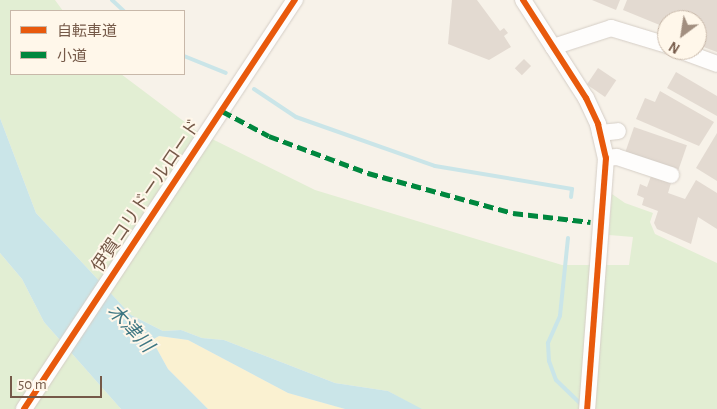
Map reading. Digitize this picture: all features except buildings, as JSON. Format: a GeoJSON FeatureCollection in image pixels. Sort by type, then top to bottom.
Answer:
{"type":"FeatureCollection","features":[{"type":"Feature","properties":{"kind":"street","name":"伊賀コリドールロード"},"geometry":{"type":"LineString","coordinates":[[24,409],[295,0]]}},
{"type":"Feature","properties":{"kind":"street"},"geometry":{"type":"LineString","coordinates":[[523,0],[586,98],[600,133],[606,158],[604,208],[588,409]]}},
{"type":"Feature","properties":{"kind":"street"},"geometry":{"type":"LineString","coordinates":[[553,47],[611,28],[657,42]]}},
{"type":"Feature","properties":{"kind":"street"},"geometry":{"type":"LineString","coordinates":[[600,133],[618,130]]}},
{"type":"Feature","properties":{"kind":"street"},"geometry":{"type":"LineString","coordinates":[[606,158],[617,157],[671,175]]}},
{"type":"Feature","properties":{"kind":"green space"},"geometry":{"type":"Polygon","coordinates":[[[0,0],[55,0],[62,10],[10,10],[10,75],[122,75],[198,132],[315,190],[562,265],[629,265],[633,237],[609,235],[612,194],[625,203],[653,213],[650,222],[655,234],[717,263],[717,409],[420,409],[388,391],[335,383],[224,340],[202,338],[181,330],[163,331],[131,315],[36,213],[0,118],[0,0]]]}},
{"type":"Feature","properties":{"kind":"green space"},"geometry":{"type":"Polygon","coordinates":[[[0,253],[22,279],[44,322],[121,409],[0,409],[0,253]]]}},
{"type":"Feature","properties":{"kind":"sand"},"geometry":{"type":"Polygon","coordinates":[[[159,336],[188,340],[288,393],[345,409],[208,409],[168,369],[152,340],[159,336]]]}},
{"type":"Feature","properties":{"kind":"water","name":"木津川"},"geometry":{"type":"Polygon","coordinates":[[[0,118],[36,213],[131,315],[163,331],[181,330],[202,338],[224,340],[335,383],[388,391],[422,409],[345,409],[288,393],[188,340],[159,336],[152,340],[168,369],[208,409],[121,409],[44,322],[22,279],[0,253],[0,118]]]}},
{"type":"Feature","properties":{"kind":"waterway"},"geometry":{"type":"LineString","coordinates":[[112,0],[123,10]]}},
{"type":"Feature","properties":{"kind":"waterway"},"geometry":{"type":"LineString","coordinates":[[185,56],[226,73]]}},
{"type":"Feature","properties":{"kind":"waterway"},"geometry":{"type":"LineString","coordinates":[[254,89],[296,117],[435,166],[572,189],[571,197]]}},
{"type":"Feature","properties":{"kind":"waterway"},"geometry":{"type":"LineString","coordinates":[[568,238],[560,316],[548,343],[549,361],[556,380],[582,405]]}},
{"type":"Feature","properties":{"kind":"marked path"},"geometry":{"type":"LineString","coordinates":[[222,111],[269,136],[368,173],[513,213],[590,222]]}},
{"type":"Feature","properties":{"kind":"cycle path"},"geometry":{"type":"LineString","coordinates":[[24,409],[295,0]]}},
{"type":"Feature","properties":{"kind":"cycle path"},"geometry":{"type":"LineString","coordinates":[[523,0],[586,98],[598,124],[606,158],[587,409]]}}]}
